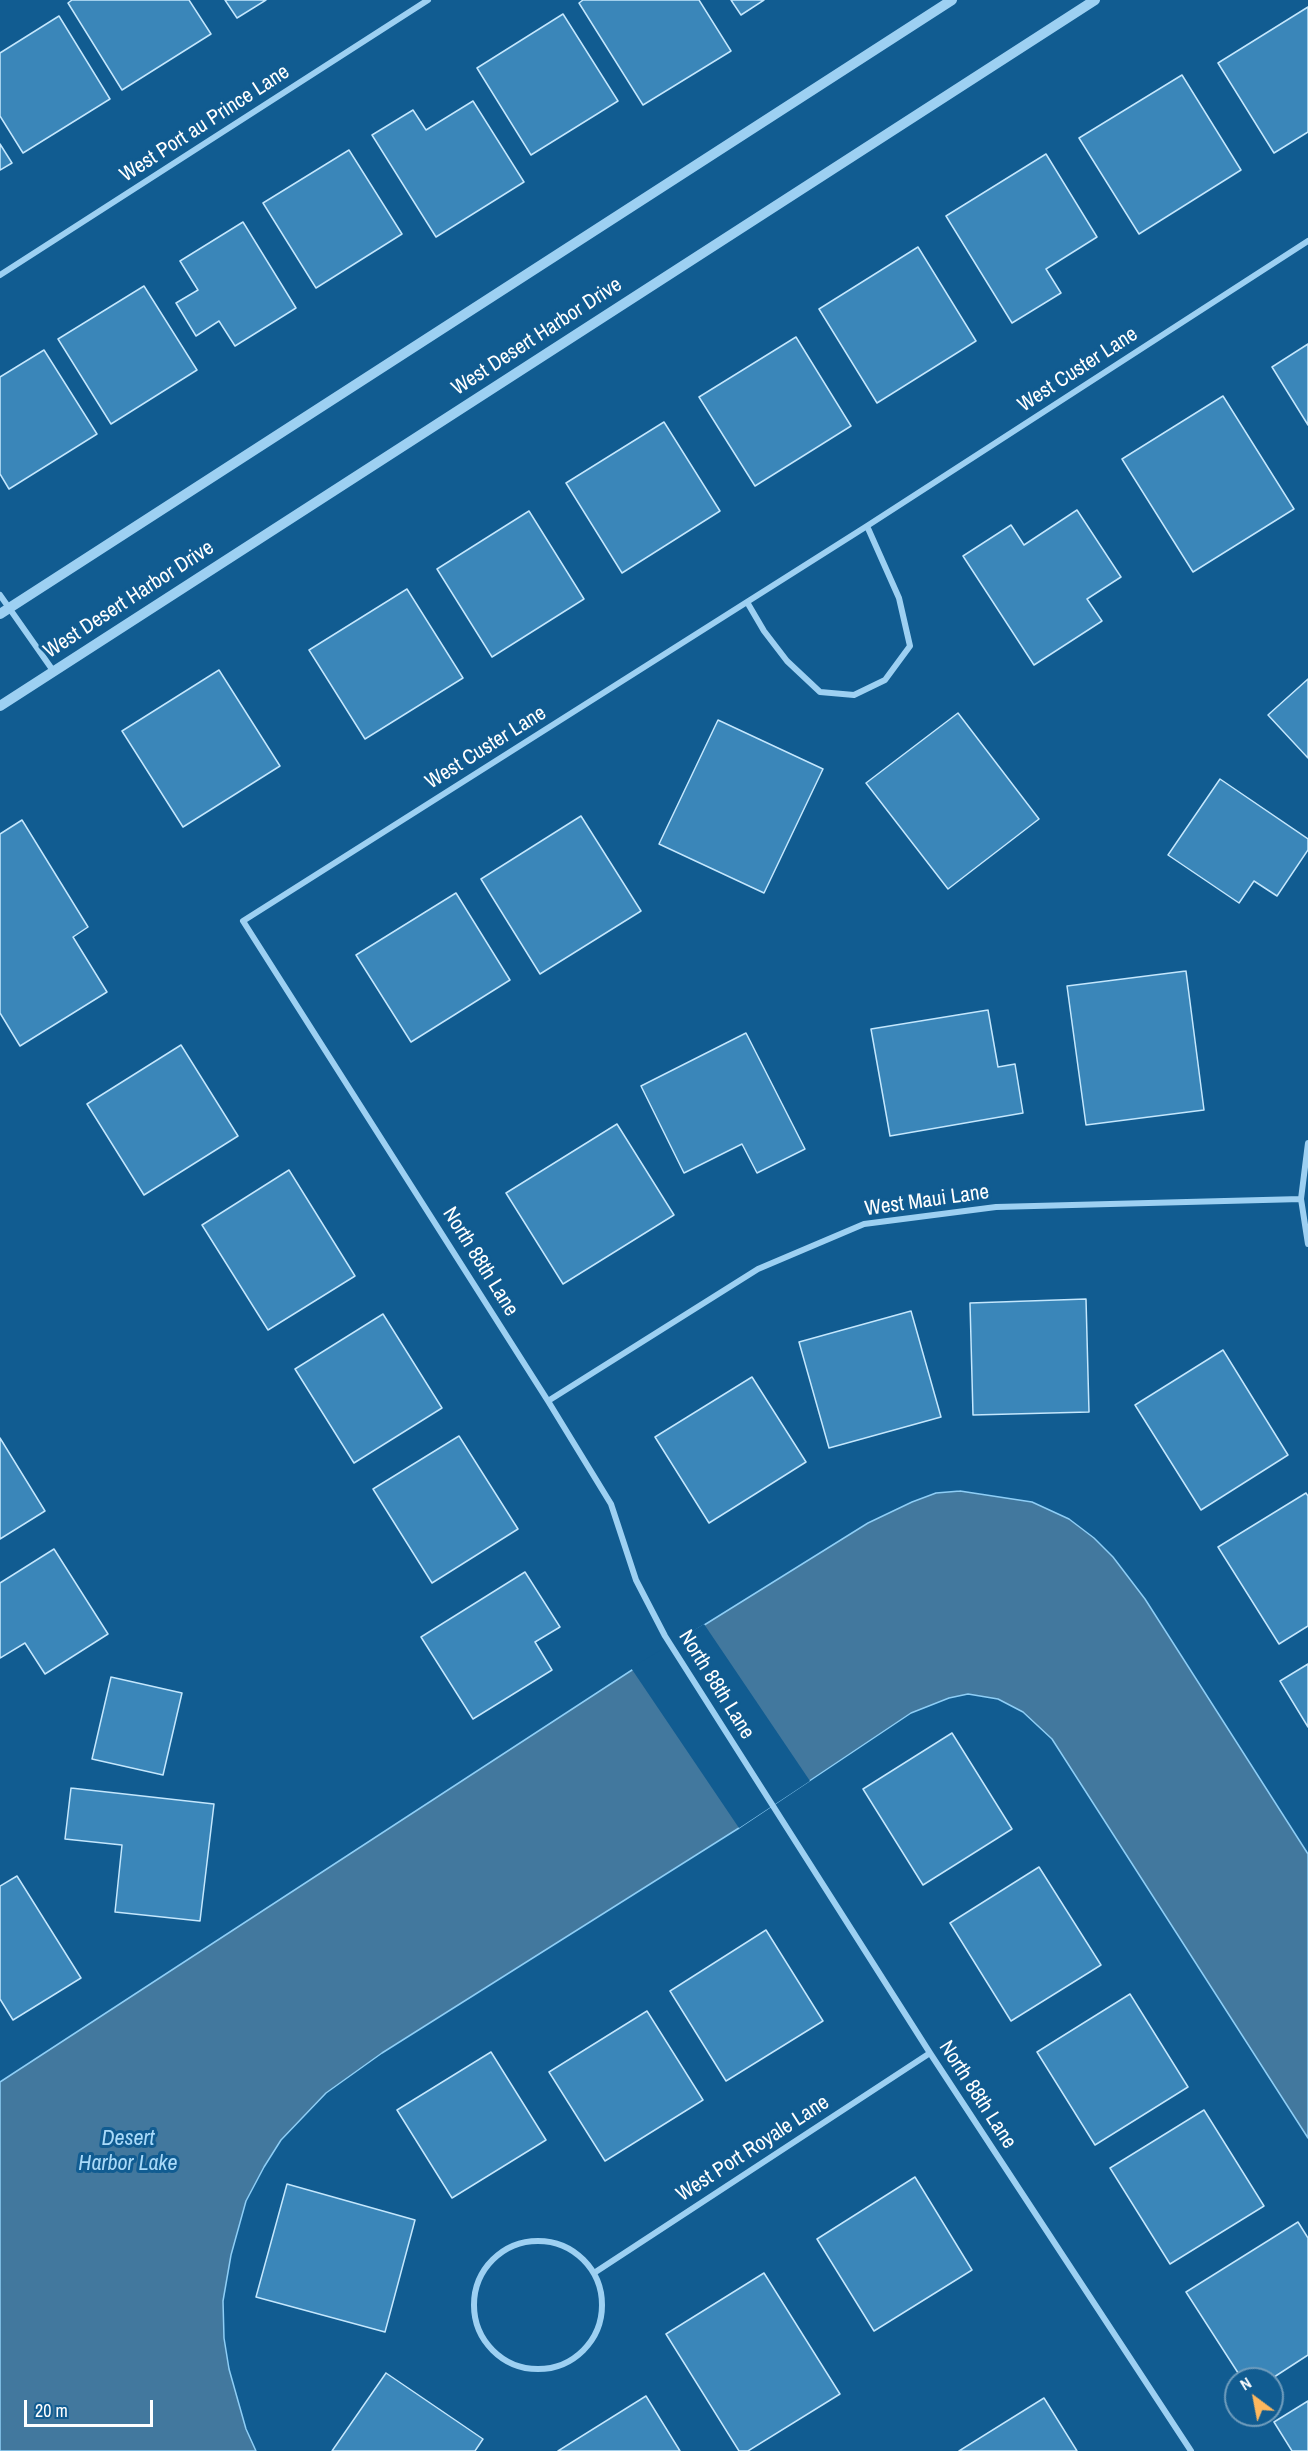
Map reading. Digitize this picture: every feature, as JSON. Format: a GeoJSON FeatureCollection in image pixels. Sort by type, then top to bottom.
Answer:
{"type":"FeatureCollection","features":[{"type":"Feature","properties":{"kind":"street","name":"West Port au Prince Lane"},"geometry":{"type":"LineString","coordinates":[[0,275],[428,0]]}},
{"type":"Feature","properties":{"kind":"street"},"geometry":{"type":"LineString","coordinates":[[0,614],[952,0]]}},
{"type":"Feature","properties":{"kind":"street","name":"West Desert Harbor Drive"},"geometry":{"type":"LineString","coordinates":[[0,706],[1095,0]]}},
{"type":"Feature","properties":{"kind":"street","name":"West Custer Lane"},"geometry":{"type":"LineString","coordinates":[[243,921],[867,526],[1308,242]]}},
{"type":"Feature","properties":{"kind":"street"},"geometry":{"type":"LineString","coordinates":[[747,602],[787,661],[820,692],[854,695],[885,680],[909,646],[899,598],[867,526]]}},
{"type":"Feature","properties":{"kind":"street"},"geometry":{"type":"LineString","coordinates":[[0,595],[54,672]]}},
{"type":"Feature","properties":{"kind":"street","name":"North 88th Lane"},"geometry":{"type":"LineString","coordinates":[[243,921],[611,1504],[636,1580],[665,1636],[930,2053],[1191,2451]]}},
{"type":"Feature","properties":{"kind":"street"},"geometry":{"type":"LineString","coordinates":[[1308,1143],[1301,1198],[1308,1244]]}},
{"type":"Feature","properties":{"kind":"street","name":"West Maui Lane"},"geometry":{"type":"LineString","coordinates":[[548,1401],[758,1269],[864,1224],[996,1207],[1301,1198]]}},
{"type":"Feature","properties":{"kind":"street","name":"West Port Royale Lane"},"geometry":{"type":"LineString","coordinates":[[594,2273],[930,2053]]}},
{"type":"Feature","properties":{"kind":"street"},"geometry":{"type":"LineString","coordinates":[[539,2241],[561,2245],[579,2256],[594,2273],[601,2292],[602,2312],[597,2332],[585,2349],[569,2362],[550,2369],[529,2369],[510,2364],[493,2352],[481,2335],[474,2314],[475,2292],[483,2272],[498,2255],[517,2245],[539,2241]]}},
{"type":"Feature","properties":{"kind":"water","name":"Desert Harbor Lake"},"geometry":{"type":"Polygon","coordinates":[[[960,1491],[1032,1502],[1069,1519],[1094,1538],[1113,1557],[1145,1599],[1308,1854],[1308,2138],[1052,1739],[1023,1712],[998,1699],[968,1694],[949,1698],[911,1713],[739,1828],[382,2053],[326,2093],[281,2140],[246,2201],[231,2255],[223,2301],[224,2338],[229,2369],[246,2429],[256,2451],[0,2451],[0,2082],[632,1670],[868,1523],[936,1493],[960,1491]]]}},
{"type":"Feature","properties":{"kind":"pier"},"geometry":{"type":"Polygon","coordinates":[[[704,1624],[810,1781],[739,1828],[631,1668],[704,1624]]]}},
{"type":"Feature","properties":{"kind":"building"},"geometry":{"type":"Polygon","coordinates":[[[72,0],[189,0],[211,34],[122,90],[68,3],[72,0]]]}},
{"type":"Feature","properties":{"kind":"building"},"geometry":{"type":"Polygon","coordinates":[[[225,0],[266,0],[237,18],[225,0]]]}},
{"type":"Feature","properties":{"kind":"building"},"geometry":{"type":"Polygon","coordinates":[[[583,0],[699,0],[731,51],[643,105],[579,3],[583,0]]]}},
{"type":"Feature","properties":{"kind":"building"},"geometry":{"type":"Polygon","coordinates":[[[731,0],[764,0],[741,15],[731,0]]]}},
{"type":"Feature","properties":{"kind":"building"},"geometry":{"type":"Polygon","coordinates":[[[1308,7],[1308,132],[1274,153],[1218,63],[1308,7]]]}},
{"type":"Feature","properties":{"kind":"building"},"geometry":{"type":"Polygon","coordinates":[[[563,14],[618,101],[531,155],[477,68],[563,14]]]}},
{"type":"Feature","properties":{"kind":"building"},"geometry":{"type":"Polygon","coordinates":[[[59,16],[110,99],[23,153],[0,116],[0,53],[59,16]]]}},
{"type":"Feature","properties":{"kind":"building"},"geometry":{"type":"Polygon","coordinates":[[[1182,75],[1241,170],[1139,234],[1079,138],[1182,75]]]}},
{"type":"Feature","properties":{"kind":"building"},"geometry":{"type":"Polygon","coordinates":[[[473,101],[524,182],[436,237],[372,135],[413,110],[426,130],[473,101]]]}},
{"type":"Feature","properties":{"kind":"building"},"geometry":{"type":"Polygon","coordinates":[[[0,144],[12,163],[0,170],[0,144]]]}},
{"type":"Feature","properties":{"kind":"building"},"geometry":{"type":"Polygon","coordinates":[[[349,150],[402,234],[316,288],[263,203],[349,150]]]}},
{"type":"Feature","properties":{"kind":"building"},"geometry":{"type":"Polygon","coordinates":[[[1046,154],[1097,237],[1046,269],[1061,293],[1012,323],[946,216],[1046,154]]]}},
{"type":"Feature","properties":{"kind":"building"},"geometry":{"type":"Polygon","coordinates":[[[243,222],[296,308],[235,346],[219,321],[196,336],[176,303],[198,290],[180,261],[243,222]]]}},
{"type":"Feature","properties":{"kind":"building"},"geometry":{"type":"Polygon","coordinates":[[[918,247],[976,341],[877,403],[819,309],[918,247]]]}},
{"type":"Feature","properties":{"kind":"building"},"geometry":{"type":"Polygon","coordinates":[[[144,286],[197,370],[111,424],[58,339],[144,286]]]}},
{"type":"Feature","properties":{"kind":"building"},"geometry":{"type":"Polygon","coordinates":[[[796,337],[851,426],[755,486],[699,397],[796,337]]]}},
{"type":"Feature","properties":{"kind":"building"},"geometry":{"type":"Polygon","coordinates":[[[1308,344],[1308,425],[1272,367],[1308,344]]]}},
{"type":"Feature","properties":{"kind":"building"},"geometry":{"type":"Polygon","coordinates":[[[44,350],[97,434],[9,489],[0,474],[0,377],[44,350]]]}},
{"type":"Feature","properties":{"kind":"building"},"geometry":{"type":"Polygon","coordinates":[[[1223,396],[1294,509],[1193,572],[1122,459],[1223,396]]]}},
{"type":"Feature","properties":{"kind":"building"},"geometry":{"type":"Polygon","coordinates":[[[664,422],[720,511],[622,573],[566,483],[664,422]]]}},
{"type":"Feature","properties":{"kind":"building"},"geometry":{"type":"Polygon","coordinates":[[[1077,510],[1121,577],[1087,599],[1102,621],[1034,665],[963,556],[1011,525],[1024,545],[1077,510]]]}},
{"type":"Feature","properties":{"kind":"building"},"geometry":{"type":"Polygon","coordinates":[[[529,511],[584,599],[492,657],[437,569],[529,511]]]}},
{"type":"Feature","properties":{"kind":"building"},"geometry":{"type":"Polygon","coordinates":[[[407,589],[463,678],[365,739],[309,650],[407,589]]]}},
{"type":"Feature","properties":{"kind":"building"},"geometry":{"type":"Polygon","coordinates":[[[219,670],[280,766],[183,827],[122,731],[219,670]]]}},
{"type":"Feature","properties":{"kind":"building"},"geometry":{"type":"Polygon","coordinates":[[[1308,679],[1308,758],[1268,715],[1308,679]]]}},
{"type":"Feature","properties":{"kind":"building"},"geometry":{"type":"Polygon","coordinates":[[[958,713],[1039,819],[948,889],[866,783],[958,713]]]}},
{"type":"Feature","properties":{"kind":"building"},"geometry":{"type":"Polygon","coordinates":[[[718,720],[823,769],[764,893],[659,844],[718,720]]]}},
{"type":"Feature","properties":{"kind":"building"},"geometry":{"type":"Polygon","coordinates":[[[1220,779],[1308,839],[1308,850],[1277,896],[1254,881],[1239,903],[1168,855],[1220,779]]]}},
{"type":"Feature","properties":{"kind":"building"},"geometry":{"type":"Polygon","coordinates":[[[581,816],[641,911],[540,974],[481,879],[581,816]]]}},
{"type":"Feature","properties":{"kind":"building"},"geometry":{"type":"Polygon","coordinates":[[[22,820],[88,927],[73,937],[107,992],[20,1046],[0,1013],[0,834],[22,820]]]}},
{"type":"Feature","properties":{"kind":"building"},"geometry":{"type":"Polygon","coordinates":[[[456,893],[510,980],[411,1042],[356,955],[456,893]]]}},
{"type":"Feature","properties":{"kind":"building"},"geometry":{"type":"Polygon","coordinates":[[[1186,971],[1204,1110],[1086,1125],[1067,986],[1186,971]]]}},
{"type":"Feature","properties":{"kind":"building"},"geometry":{"type":"Polygon","coordinates":[[[988,1010],[998,1067],[1015,1064],[1023,1113],[890,1136],[871,1029],[988,1010]]]}},
{"type":"Feature","properties":{"kind":"building"},"geometry":{"type":"Polygon","coordinates":[[[746,1033],[805,1149],[757,1173],[742,1144],[684,1173],[641,1086],[746,1033]]]}},
{"type":"Feature","properties":{"kind":"building"},"geometry":{"type":"Polygon","coordinates":[[[181,1045],[238,1136],[144,1195],[87,1104],[181,1045]]]}},
{"type":"Feature","properties":{"kind":"building"},"geometry":{"type":"Polygon","coordinates":[[[617,1124],[674,1215],[563,1284],[506,1193],[617,1124]]]}},
{"type":"Feature","properties":{"kind":"building"},"geometry":{"type":"Polygon","coordinates":[[[289,1170],[355,1276],[268,1330],[202,1225],[289,1170]]]}},
{"type":"Feature","properties":{"kind":"building"},"geometry":{"type":"Polygon","coordinates":[[[1086,1299],[1089,1412],[973,1415],[970,1303],[1086,1299]]]}},
{"type":"Feature","properties":{"kind":"building"},"geometry":{"type":"Polygon","coordinates":[[[911,1311],[941,1417],[829,1448],[799,1342],[911,1311]]]}},
{"type":"Feature","properties":{"kind":"building"},"geometry":{"type":"Polygon","coordinates":[[[383,1314],[442,1408],[354,1463],[295,1369],[383,1314]]]}},
{"type":"Feature","properties":{"kind":"building"},"geometry":{"type":"Polygon","coordinates":[[[1223,1350],[1288,1455],[1201,1510],[1135,1405],[1223,1350]]]}},
{"type":"Feature","properties":{"kind":"building"},"geometry":{"type":"Polygon","coordinates":[[[752,1377],[806,1462],[709,1523],[655,1437],[752,1377]]]}},
{"type":"Feature","properties":{"kind":"building"},"geometry":{"type":"Polygon","coordinates":[[[459,1436],[518,1529],[432,1583],[373,1489],[459,1436]]]}},
{"type":"Feature","properties":{"kind":"building"},"geometry":{"type":"Polygon","coordinates":[[[0,1438],[45,1511],[0,1539],[0,1438]]]}},
{"type":"Feature","properties":{"kind":"building"},"geometry":{"type":"Polygon","coordinates":[[[1306,1493],[1308,1496],[1308,1626],[1279,1644],[1218,1547],[1306,1493]]]}},
{"type":"Feature","properties":{"kind":"building"},"geometry":{"type":"Polygon","coordinates":[[[54,1549],[108,1634],[45,1674],[25,1643],[0,1658],[0,1583],[54,1549]]]}},
{"type":"Feature","properties":{"kind":"building"},"geometry":{"type":"Polygon","coordinates":[[[525,1572],[560,1627],[535,1642],[552,1670],[473,1719],[421,1637],[525,1572]]]}},
{"type":"Feature","properties":{"kind":"building"},"geometry":{"type":"Polygon","coordinates":[[[1308,1664],[1308,1727],[1280,1681],[1308,1664]]]}},
{"type":"Feature","properties":{"kind":"building"},"geometry":{"type":"Polygon","coordinates":[[[111,1677],[182,1693],[163,1775],[92,1759],[111,1677]]]}},
{"type":"Feature","properties":{"kind":"building"},"geometry":{"type":"Polygon","coordinates":[[[952,1733],[1012,1829],[923,1885],[863,1789],[952,1733]]]}},
{"type":"Feature","properties":{"kind":"building"},"geometry":{"type":"Polygon","coordinates":[[[71,1788],[214,1804],[200,1921],[115,1912],[122,1845],[65,1839],[71,1788]]]}},
{"type":"Feature","properties":{"kind":"building"},"geometry":{"type":"Polygon","coordinates":[[[1039,1867],[1101,1965],[1011,2021],[950,1923],[1039,1867]]]}},
{"type":"Feature","properties":{"kind":"building"},"geometry":{"type":"Polygon","coordinates":[[[17,1876],[81,1978],[13,2020],[0,1999],[0,1886],[17,1876]]]}},
{"type":"Feature","properties":{"kind":"building"},"geometry":{"type":"Polygon","coordinates":[[[766,1930],[823,2021],[726,2081],[670,1991],[766,1930]]]}},
{"type":"Feature","properties":{"kind":"building"},"geometry":{"type":"Polygon","coordinates":[[[1130,1994],[1188,2087],[1095,2145],[1037,2052],[1130,1994]]]}},
{"type":"Feature","properties":{"kind":"building"},"geometry":{"type":"Polygon","coordinates":[[[647,2011],[703,2100],[605,2161],[549,2072],[647,2011]]]}},
{"type":"Feature","properties":{"kind":"building"},"geometry":{"type":"Polygon","coordinates":[[[491,2052],[546,2140],[452,2198],[397,2110],[491,2052]]]}},
{"type":"Feature","properties":{"kind":"building"},"geometry":{"type":"Polygon","coordinates":[[[1204,2110],[1264,2206],[1170,2264],[1110,2168],[1204,2110]]]}},
{"type":"Feature","properties":{"kind":"building"},"geometry":{"type":"Polygon","coordinates":[[[915,2177],[972,2270],[874,2331],[817,2239],[915,2177]]]}},
{"type":"Feature","properties":{"kind":"building"},"geometry":{"type":"Polygon","coordinates":[[[287,2184],[415,2220],[385,2332],[256,2297],[287,2184]]]}},
{"type":"Feature","properties":{"kind":"building"},"geometry":{"type":"Polygon","coordinates":[[[1298,2222],[1308,2238],[1308,2355],[1284,2371],[1284,2367],[1234,2367],[1186,2292],[1298,2222]]]}},
{"type":"Feature","properties":{"kind":"building"},"geometry":{"type":"Polygon","coordinates":[[[764,2273],[840,2394],[748,2451],[739,2451],[666,2334],[764,2273]]]}},
{"type":"Feature","properties":{"kind":"building"},"geometry":{"type":"Polygon","coordinates":[[[386,2373],[483,2439],[475,2451],[332,2451],[386,2373]]]}},
{"type":"Feature","properties":{"kind":"building"},"geometry":{"type":"Polygon","coordinates":[[[646,2396],[680,2451],[558,2451],[646,2396]]]}},
{"type":"Feature","properties":{"kind":"building"},"geometry":{"type":"Polygon","coordinates":[[[1044,2398],[1077,2451],[959,2451],[1044,2398]]]}},
{"type":"Feature","properties":{"kind":"building"},"geometry":{"type":"Polygon","coordinates":[[[1308,2401],[1308,2451],[1292,2451],[1277,2427],[1284,2427],[1284,2416],[1308,2401]]]}}]}
